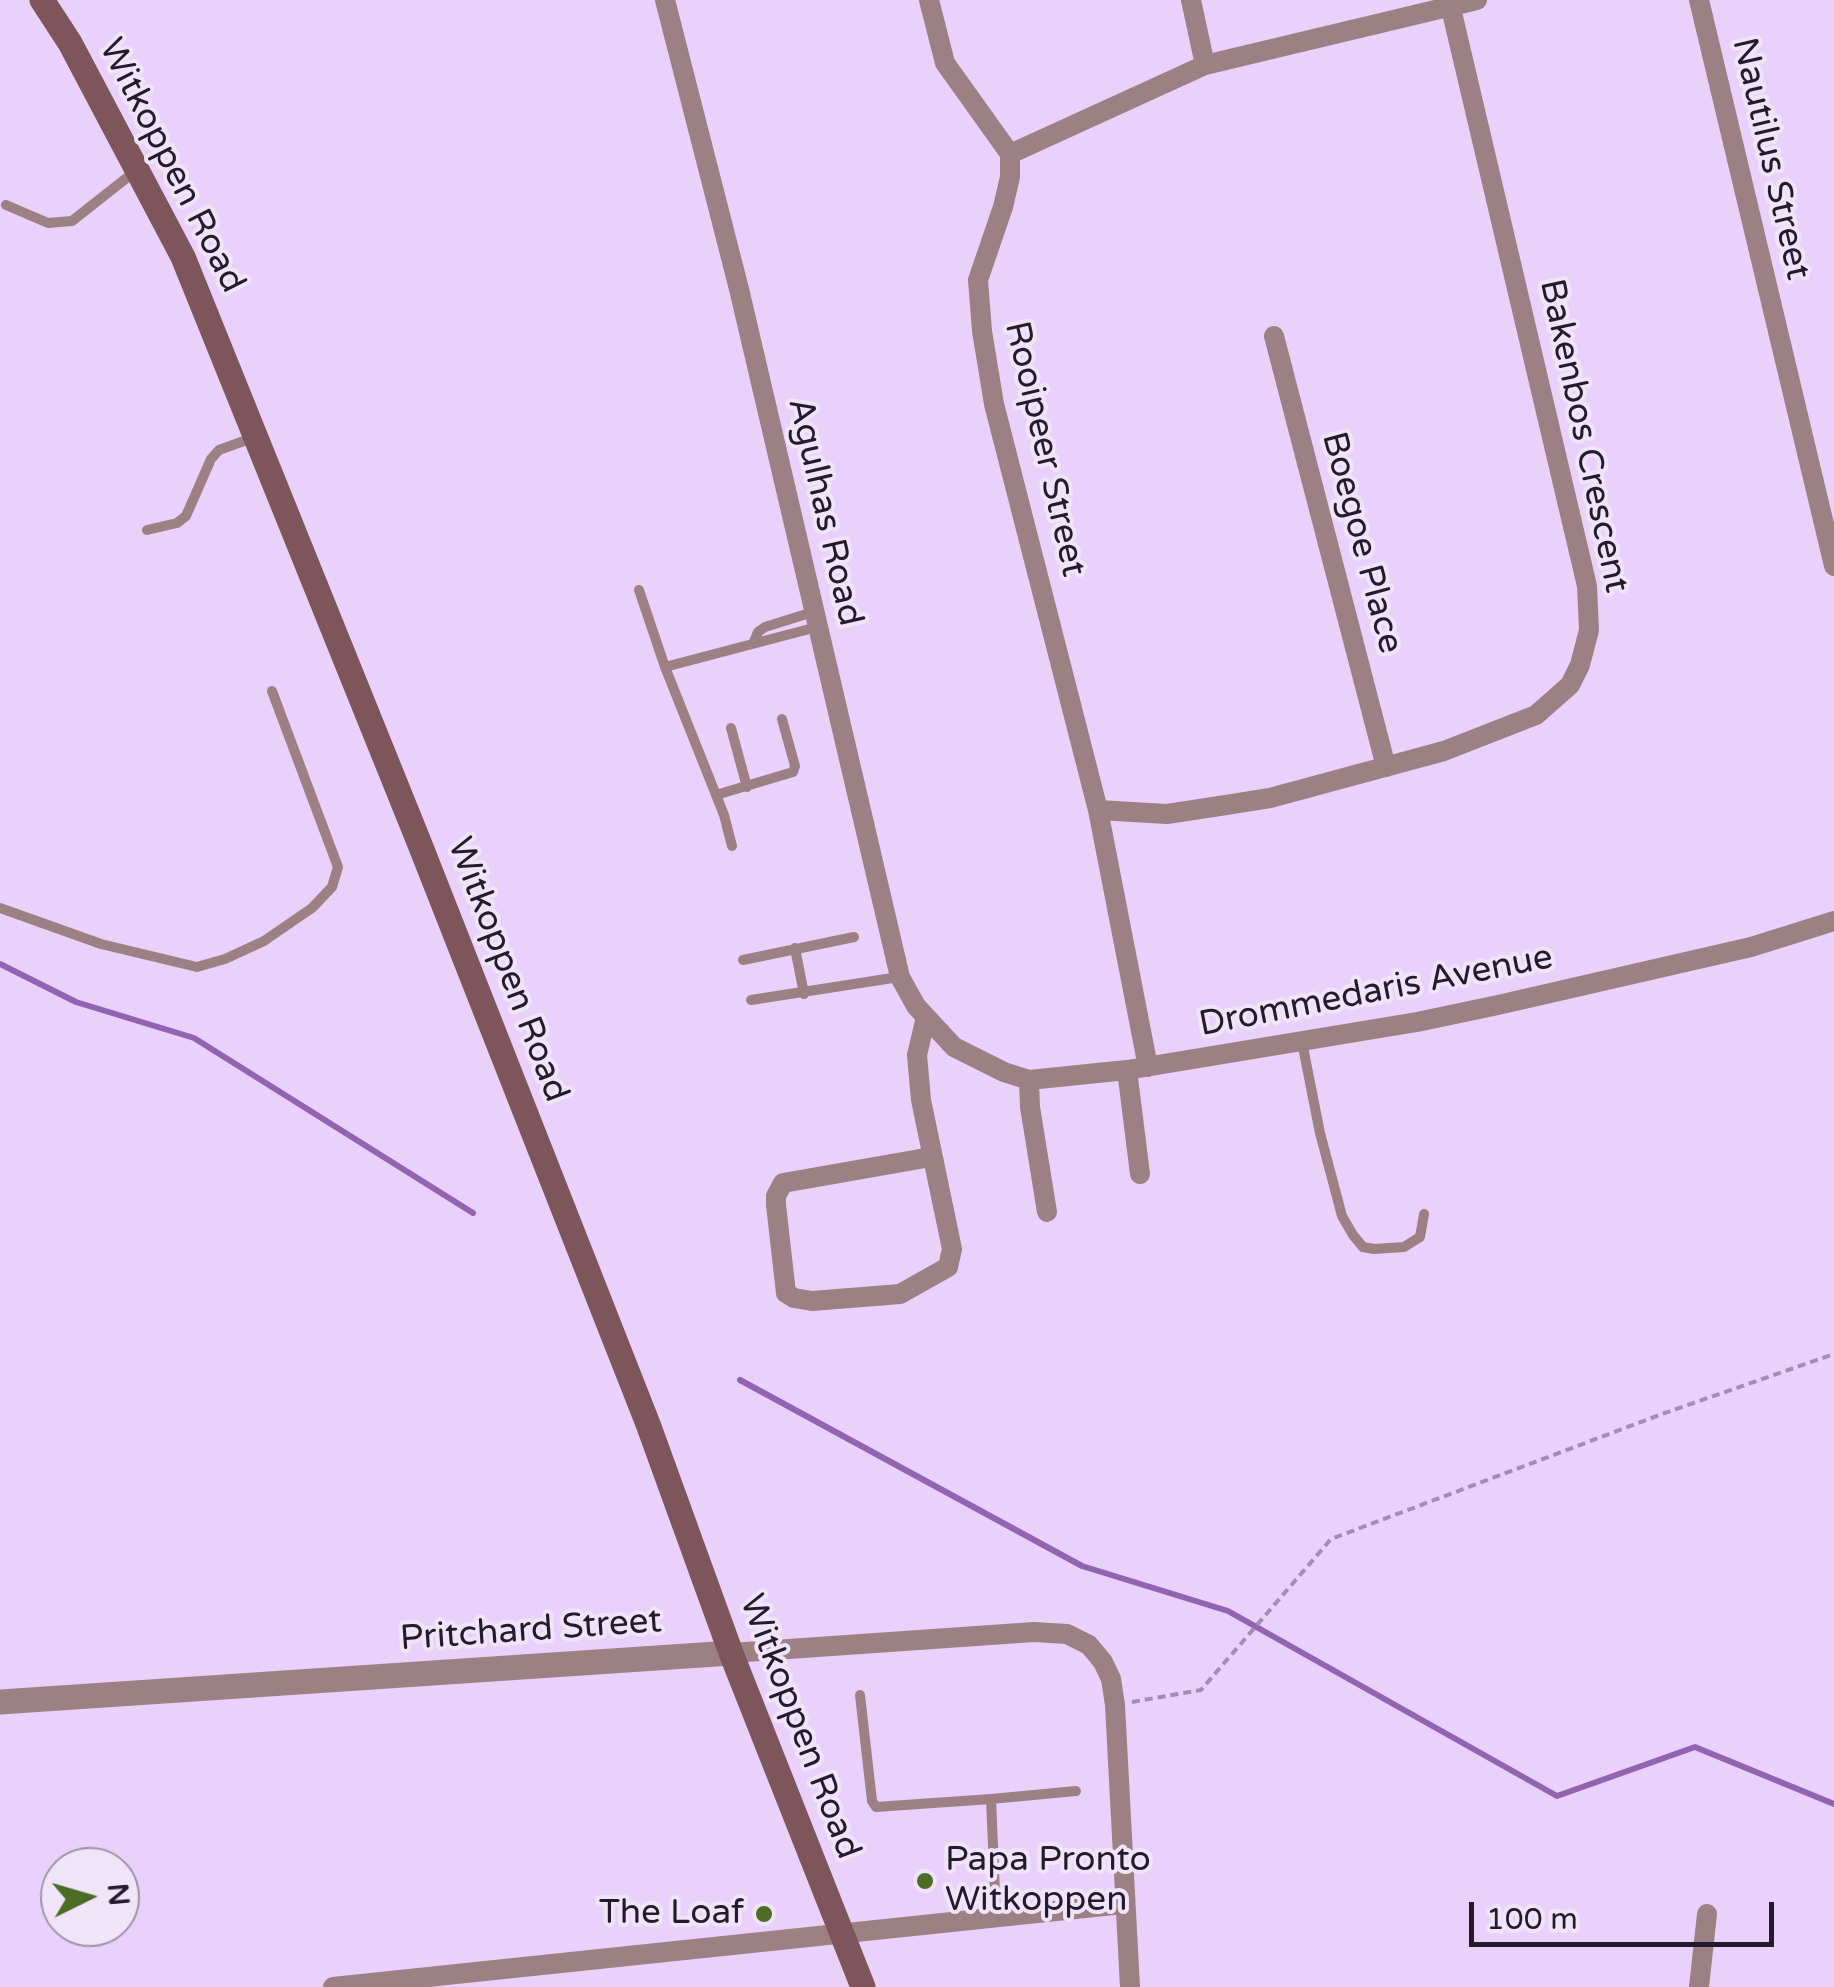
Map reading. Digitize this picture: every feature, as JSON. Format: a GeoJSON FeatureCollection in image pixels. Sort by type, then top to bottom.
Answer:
{"type":"FeatureCollection","features":[{"type":"Feature","properties":{"kind":"main road","name":"Witkoppen Road"},"geometry":{"type":"LineString","coordinates":[[42,0],[70,43],[175,237],[648,1424],[731,1652],[862,1987]]}},
{"type":"Feature","properties":{"kind":"street","name":"Agulhas Road"},"geometry":{"type":"LineString","coordinates":[[665,0],[738,289],[900,977],[932,1024]]}},
{"type":"Feature","properties":{"kind":"street"},"geometry":{"type":"LineString","coordinates":[[929,0],[945,64],[1010,154],[1205,66],[1477,0]]}},
{"type":"Feature","properties":{"kind":"street"},"geometry":{"type":"LineString","coordinates":[[1191,0],[1205,66]]}},
{"type":"Feature","properties":{"kind":"street","name":"Nautilus Street"},"geometry":{"type":"LineString","coordinates":[[1699,0],[1834,566]]}},
{"type":"Feature","properties":{"kind":"street","name":"Bakenbos Crescent"},"geometry":{"type":"LineString","coordinates":[[1098,810],[1166,814],[1226,806],[1270,798],[1461,746],[1536,715],[1570,685],[1580,665],[1589,630],[1587,586],[1450,4]]}},
{"type":"Feature","properties":{"kind":"street","name":"Rooipeer Street"},"geometry":{"type":"LineString","coordinates":[[1010,154],[1003,208],[978,280],[982,331],[994,404],[1098,810],[1138,1068],[1140,1174]]}},
{"type":"Feature","properties":{"kind":"street","name":"Boegoe Place"},"geometry":{"type":"LineString","coordinates":[[1274,336],[1386,767]]}},
{"type":"Feature","properties":{"kind":"street","name":"Drommedaris Avenue"},"geometry":{"type":"LineString","coordinates":[[932,1024],[954,1047],[1030,1080],[1138,1068],[1517,1000],[1751,947],[1834,921]]}},
{"type":"Feature","properties":{"kind":"street"},"geometry":{"type":"LineString","coordinates":[[931,1156],[784,1183],[778,1189],[776,1205],[786,1293],[812,1300],[900,1294],[948,1267],[952,1248],[931,1156],[917,1055],[932,1024]]}},
{"type":"Feature","properties":{"kind":"street"},"geometry":{"type":"LineString","coordinates":[[1030,1080],[1030,1106],[1048,1212]]}},
{"type":"Feature","properties":{"kind":"street","name":"Pritchard Street"},"geometry":{"type":"LineString","coordinates":[[0,1702],[1034,1632],[1068,1634],[1096,1652],[1111,1679],[1114,1705]]}},
{"type":"Feature","properties":{"kind":"street"},"geometry":{"type":"LineString","coordinates":[[1114,1705],[1130,1987]]}},
{"type":"Feature","properties":{"kind":"street"},"geometry":{"type":"LineString","coordinates":[[333,1987],[1123,1904]]}},
{"type":"Feature","properties":{"kind":"street"},"geometry":{"type":"LineString","coordinates":[[1699,1987],[1707,1914]]}},
{"type":"Feature","properties":{"kind":"lane"},"geometry":{"type":"LineString","coordinates":[[6,205],[48,224],[72,221],[138,168]]}},
{"type":"Feature","properties":{"kind":"lane"},"geometry":{"type":"LineString","coordinates":[[147,530],[177,523],[186,516],[211,459],[219,450],[256,437]]}},
{"type":"Feature","properties":{"kind":"lane"},"geometry":{"type":"LineString","coordinates":[[639,590],[732,846]]}},
{"type":"Feature","properties":{"kind":"lane"},"geometry":{"type":"LineString","coordinates":[[665,668],[753,644],[762,628],[815,620]]}},
{"type":"Feature","properties":{"kind":"lane"},"geometry":{"type":"LineString","coordinates":[[0,908],[101,944],[197,966],[225,959],[264,941],[312,908],[332,887],[338,867],[272,692]]}},
{"type":"Feature","properties":{"kind":"lane"},"geometry":{"type":"LineString","coordinates":[[716,795],[788,776],[796,769],[782,719]]}},
{"type":"Feature","properties":{"kind":"lane"},"geometry":{"type":"LineString","coordinates":[[731,728],[747,787]]}},
{"type":"Feature","properties":{"kind":"lane"},"geometry":{"type":"LineString","coordinates":[[743,960],[854,937]]}},
{"type":"Feature","properties":{"kind":"lane"},"geometry":{"type":"LineString","coordinates":[[794,948],[804,994]]}},
{"type":"Feature","properties":{"kind":"lane"},"geometry":{"type":"LineString","coordinates":[[751,1000],[900,977]]}},
{"type":"Feature","properties":{"kind":"lane"},"geometry":{"type":"LineString","coordinates":[[1302,1041],[1320,1133],[1342,1216],[1353,1235],[1363,1247],[1374,1250],[1404,1247],[1420,1237],[1424,1214]]}},
{"type":"Feature","properties":{"kind":"lane"},"geometry":{"type":"LineString","coordinates":[[860,1695],[872,1801],[876,1807],[1076,1791]]}},
{"type":"Feature","properties":{"kind":"lane"},"geometry":{"type":"LineString","coordinates":[[991,1799],[996,1917]]}},
{"type":"Feature","properties":{"kind":"path"},"geometry":{"type":"LineString","coordinates":[[1114,1705],[1201,1690],[1331,1539],[1662,1414],[1834,1354]]}},
{"type":"Feature","properties":{"kind":"waterway"},"geometry":{"type":"LineString","coordinates":[[0,964],[76,1002],[194,1038],[473,1213]]}},
{"type":"Feature","properties":{"kind":"waterway"},"geometry":{"type":"LineString","coordinates":[[740,1380],[1082,1566],[1228,1611],[1557,1796],[1695,1747],[1834,1804]]}},
{"type":"Feature","properties":{"kind":"place","name":"Papa Pronto Witkoppen"},"geometry":{"type":"Point","coordinates":[925,1881]}},
{"type":"Feature","properties":{"kind":"place","name":"The Loaf"},"geometry":{"type":"Point","coordinates":[764,1914]}}]}
